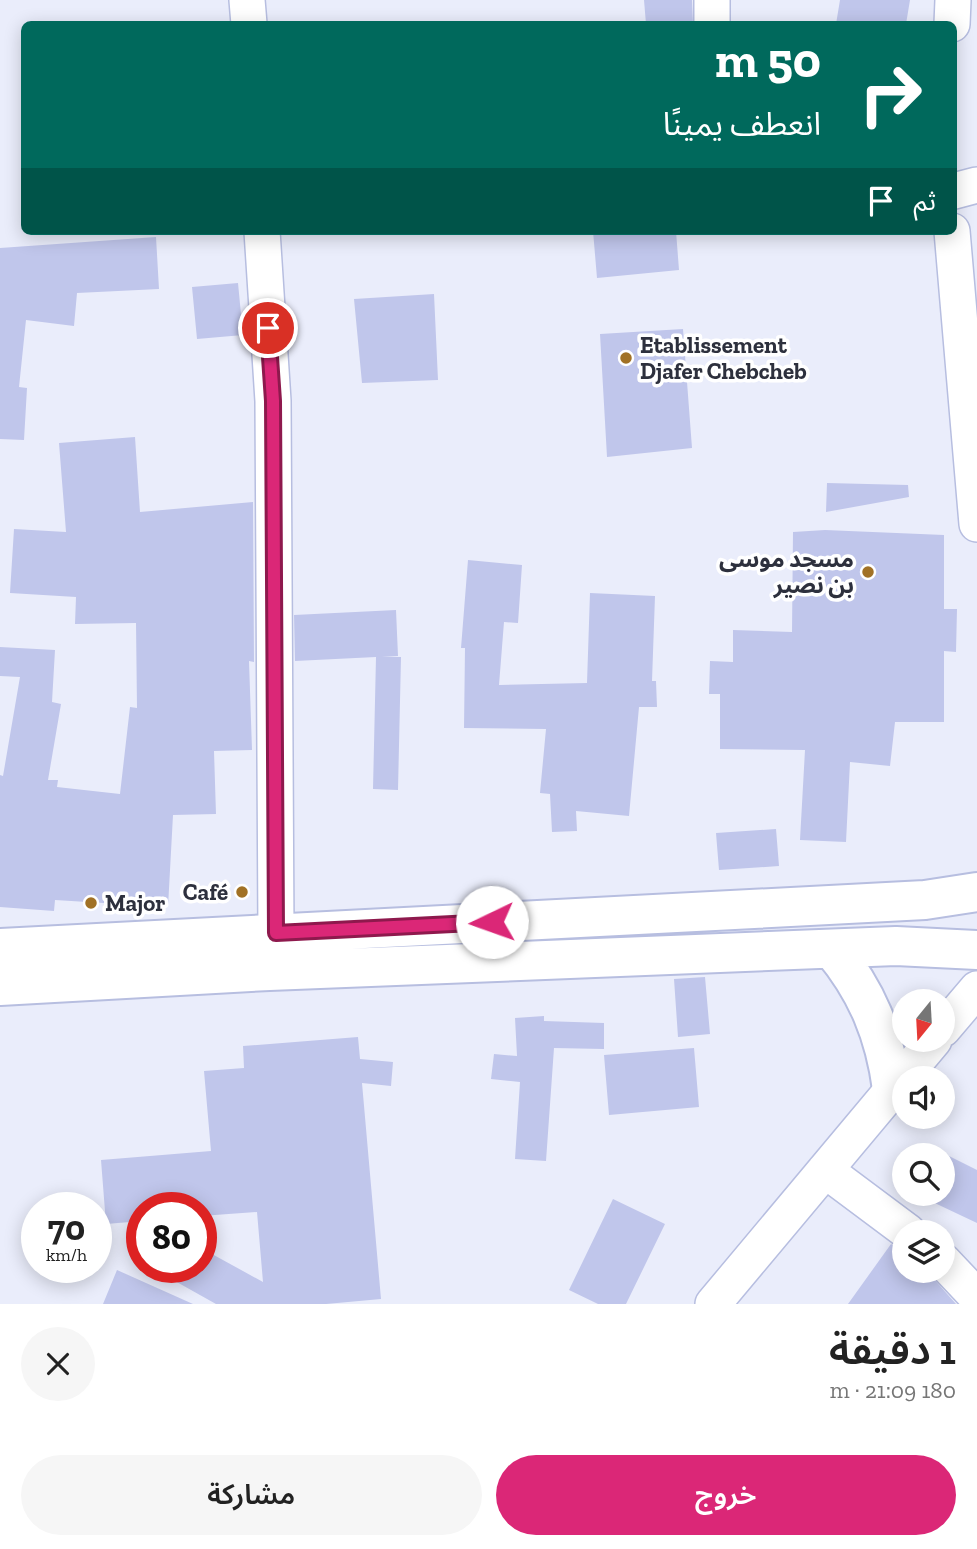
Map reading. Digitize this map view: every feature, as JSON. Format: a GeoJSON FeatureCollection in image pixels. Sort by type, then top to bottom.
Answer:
{"type":"FeatureCollection","features":[{"type":"Feature","properties":{"kind":"highway"},"geometry":{"type":"LineString","coordinates":[[0,948],[925,900],[977,892]]}},
{"type":"Feature","properties":{"kind":"highway"},"geometry":{"type":"LineString","coordinates":[[0,986],[269,971],[897,946],[977,948],[971,925],[977,906]]}},
{"type":"Feature","properties":{"kind":"highway"},"geometry":{"type":"LineString","coordinates":[[832,949],[848,969],[874,1014],[886,1051],[892,1089]]}},
{"type":"Feature","properties":{"kind":"street"},"geometry":{"type":"LineString","coordinates":[[247,0],[248,21]]}},
{"type":"Feature","properties":{"kind":"street"},"geometry":{"type":"LineString","coordinates":[[952,21],[953,0]]}},
{"type":"Feature","properties":{"kind":"street"},"geometry":{"type":"LineString","coordinates":[[957,190],[977,185]]}},
{"type":"Feature","properties":{"kind":"street"},"geometry":{"type":"LineString","coordinates":[[262,235],[273,401],[276,933]]}},
{"type":"Feature","properties":{"kind":"street"},"geometry":{"type":"LineString","coordinates":[[952,235],[977,524]]}},
{"type":"Feature","properties":{"kind":"street"},"geometry":{"type":"LineString","coordinates":[[956,1014],[977,989]]}},
{"type":"Feature","properties":{"kind":"street"},"geometry":{"type":"LineString","coordinates":[[912,1066],[924,1052]]}},
{"type":"Feature","properties":{"kind":"street"},"geometry":{"type":"LineString","coordinates":[[713,1304],[892,1089]]}},
{"type":"Feature","properties":{"kind":"street"},"geometry":{"type":"LineString","coordinates":[[825,1170],[892,1220]]}},
{"type":"Feature","properties":{"kind":"street"},"geometry":{"type":"LineString","coordinates":[[955,1274],[977,1297]]}},
{"type":"Feature","properties":{"kind":"building"},"geometry":{"type":"Polygon","coordinates":[[[644,0],[692,0],[693,21],[646,21],[644,0]]]}},
{"type":"Feature","properties":{"kind":"building"},"geometry":{"type":"Polygon","coordinates":[[[840,0],[910,0],[906,21],[836,21],[840,0]]]}},
{"type":"Feature","properties":{"kind":"building"},"geometry":{"type":"Polygon","coordinates":[[[593,235],[676,235],[679,270],[597,278],[593,235]]]}},
{"type":"Feature","properties":{"kind":"building"},"geometry":{"type":"Polygon","coordinates":[[[156,237],[159,289],[77,293],[74,326],[26,320],[19,387],[27,388],[24,440],[0,439],[0,248],[156,237]]]}},
{"type":"Feature","properties":{"kind":"building"},"geometry":{"type":"Polygon","coordinates":[[[238,283],[243,335],[197,339],[192,287],[238,283]]]}},
{"type":"Feature","properties":{"kind":"building"},"geometry":{"type":"Polygon","coordinates":[[[434,294],[438,380],[362,383],[354,299],[434,294]]]}},
{"type":"Feature","properties":{"kind":"building"},"geometry":{"type":"Polygon","coordinates":[[[683,329],[692,448],[607,457],[600,334],[683,329]]]}},
{"type":"Feature","properties":{"kind":"building"},"geometry":{"type":"Polygon","coordinates":[[[135,437],[140,512],[253,502],[254,662],[249,661],[252,750],[214,751],[216,814],[173,815],[168,907],[55,900],[54,911],[0,907],[0,775],[3,776],[20,677],[0,676],[0,647],[55,650],[52,702],[61,704],[48,780],[58,780],[57,787],[120,794],[130,707],[137,708],[136,623],[75,624],[76,597],[10,593],[14,529],[66,532],[59,443],[135,437]]]}},
{"type":"Feature","properties":{"kind":"building"},"geometry":{"type":"Polygon","coordinates":[[[827,483],[908,485],[909,497],[826,512],[827,483]]]}},
{"type":"Feature","properties":{"kind":"building","name":"مسجد موسى بن نصير"},"geometry":{"type":"Polygon","coordinates":[[[825,530],[944,535],[944,609],[957,609],[956,652],[944,651],[944,722],[895,722],[890,766],[850,762],[846,842],[800,840],[805,750],[720,749],[720,694],[709,694],[710,661],[733,662],[733,630],[792,632],[793,532],[825,530]]]}},
{"type":"Feature","properties":{"kind":"building"},"geometry":{"type":"Polygon","coordinates":[[[468,560],[522,565],[518,623],[504,622],[499,685],[587,683],[590,593],[655,596],[652,681],[656,681],[657,707],[639,707],[629,816],[576,811],[577,831],[552,832],[550,794],[540,793],[546,729],[464,728],[465,648],[461,648],[468,560]]]}},
{"type":"Feature","properties":{"kind":"building"},"geometry":{"type":"Polygon","coordinates":[[[396,610],[398,656],[382,657],[401,657],[398,790],[373,789],[376,657],[295,661],[294,615],[396,610]]]}},
{"type":"Feature","properties":{"kind":"building"},"geometry":{"type":"Polygon","coordinates":[[[776,829],[779,866],[719,870],[716,833],[776,829]]]}},
{"type":"Feature","properties":{"kind":"building"},"geometry":{"type":"Polygon","coordinates":[[[705,977],[710,1034],[678,1037],[674,979],[705,977]]]}},
{"type":"Feature","properties":{"kind":"building"},"geometry":{"type":"Polygon","coordinates":[[[544,1016],[544,1021],[604,1023],[604,1049],[554,1048],[546,1161],[515,1159],[520,1082],[491,1079],[494,1054],[517,1056],[515,1018],[544,1016]]]}},
{"type":"Feature","properties":{"kind":"building"},"geometry":{"type":"Polygon","coordinates":[[[358,1037],[360,1059],[393,1062],[391,1086],[362,1083],[381,1299],[326,1304],[216,1304],[179,1283],[217,1283],[217,1257],[263,1282],[257,1212],[217,1215],[217,1192],[126,1192],[126,1222],[112,1224],[112,1192],[104,1192],[101,1160],[211,1151],[204,1071],[244,1068],[243,1046],[358,1037]]]}},
{"type":"Feature","properties":{"kind":"building"},"geometry":{"type":"Polygon","coordinates":[[[694,1048],[699,1107],[609,1115],[604,1055],[694,1048]]]}},
{"type":"Feature","properties":{"kind":"building"},"geometry":{"type":"Polygon","coordinates":[[[955,1159],[977,1170],[977,1223],[941,1206],[955,1206],[955,1159]]]}},
{"type":"Feature","properties":{"kind":"building"},"geometry":{"type":"Polygon","coordinates":[[[613,1199],[665,1224],[626,1304],[598,1304],[569,1290],[613,1199]]]}},
{"type":"Feature","properties":{"kind":"building"},"geometry":{"type":"Polygon","coordinates":[[[891,1244],[892,1283],[937,1283],[956,1304],[848,1304],[891,1244]]]}},
{"type":"Feature","properties":{"kind":"building"},"geometry":{"type":"Polygon","coordinates":[[[117,1270],[126,1274],[126,1283],[146,1283],[193,1304],[103,1304],[117,1270]]]}},
{"type":"Feature","properties":{"kind":"place","name":"Etablissement Djafer Chebcheb"},"geometry":{"type":"Point","coordinates":[626,358]}},
{"type":"Feature","properties":{"kind":"place","name":"مسجد موسى بن نصير"},"geometry":{"type":"Point","coordinates":[868,572]}},
{"type":"Feature","properties":{"kind":"place","name":"Café"},"geometry":{"type":"Point","coordinates":[242,892]}},
{"type":"Feature","properties":{"kind":"place","name":"Major"},"geometry":{"type":"Point","coordinates":[91,903]}},
{"type":"Feature","properties":{"kind":"route"},"geometry":{"type":"LineString","coordinates":[[268,328],[273,401],[276,933],[492,922]]}}]}
